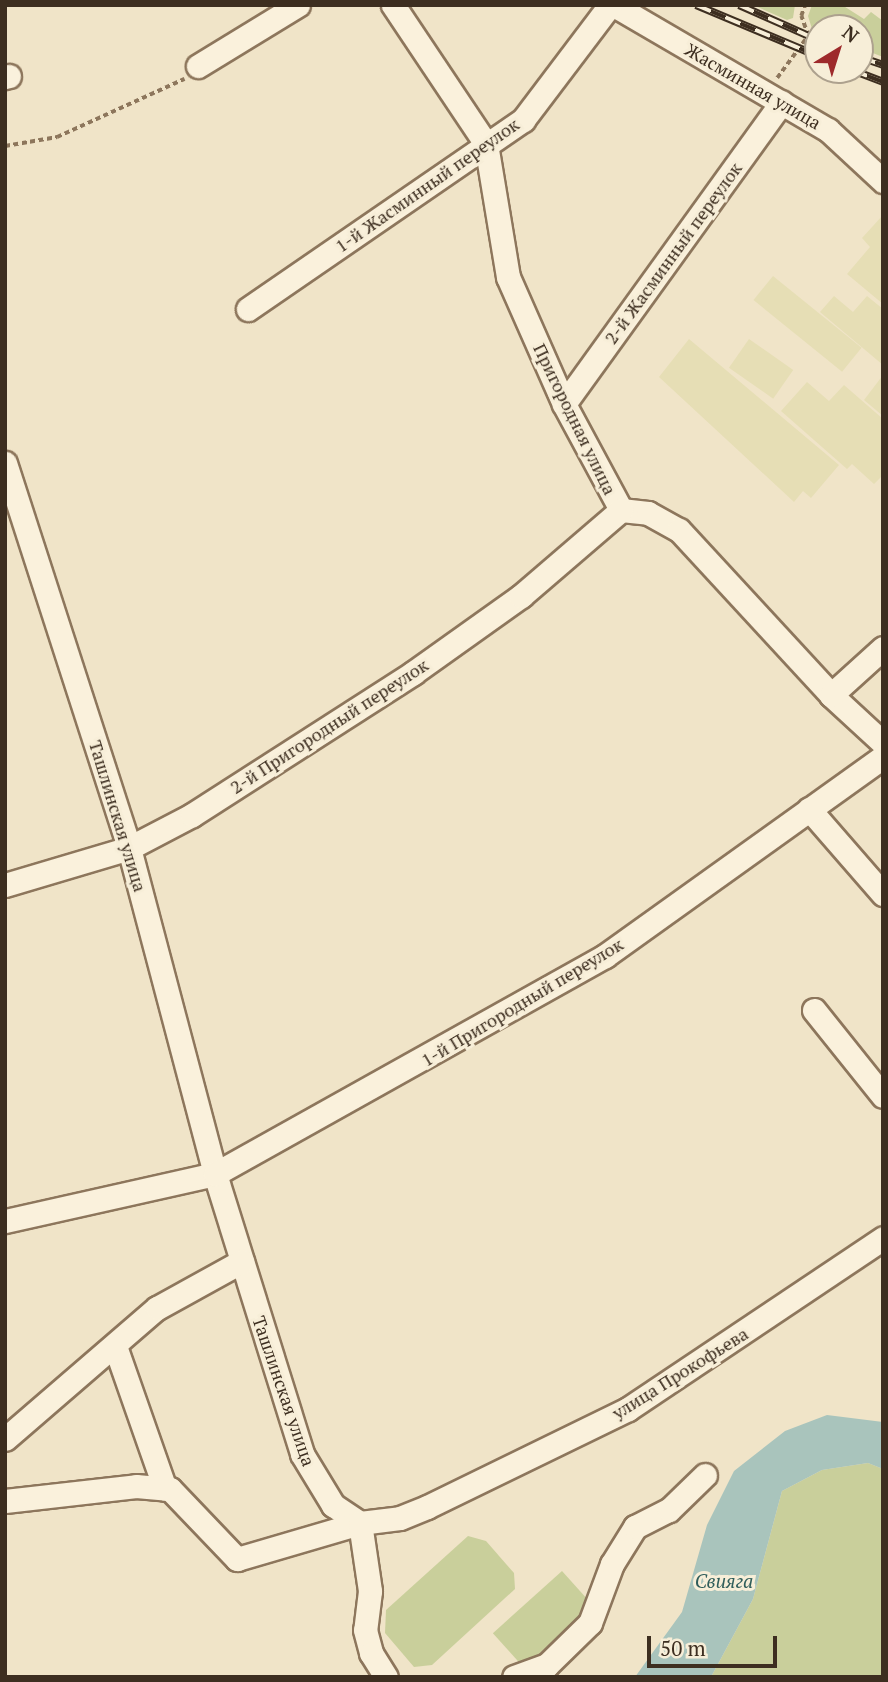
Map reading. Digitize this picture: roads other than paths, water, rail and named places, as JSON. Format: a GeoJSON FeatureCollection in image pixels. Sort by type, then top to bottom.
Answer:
{"type":"FeatureCollection","features":[{"type":"Feature","properties":{"kind":"street"},"geometry":{"type":"LineString","coordinates":[[198,66],[298,5]]}},
{"type":"Feature","properties":{"kind":"street","name":"Пригородная улица"},"geometry":{"type":"LineString","coordinates":[[393,5],[485,144],[508,277],[564,404],[621,510],[648,513],[679,530],[831,695],[875,737]]}},
{"type":"Feature","properties":{"kind":"street","name":"1-й Жасминный переулок"},"geometry":{"type":"LineString","coordinates":[[248,309],[523,120],[612,5]]}},
{"type":"Feature","properties":{"kind":"street","name":"Жасминная улица"},"geometry":{"type":"LineString","coordinates":[[612,5],[828,130],[883,181]]}},
{"type":"Feature","properties":{"kind":"street","name":"2-й Жасминный переулок"},"geometry":{"type":"LineString","coordinates":[[564,404],[776,99]]}},
{"type":"Feature","properties":{"kind":"street","name":"Ташлинская улица"},"geometry":{"type":"LineString","coordinates":[[5,463],[129,848],[215,1174],[302,1454],[333,1505],[360,1523]]}},
{"type":"Feature","properties":{"kind":"street","name":"2-й Пригородный переулок"},"geometry":{"type":"LineString","coordinates":[[5,885],[129,848],[192,815],[414,673],[521,596],[621,510]]}},
{"type":"Feature","properties":{"kind":"street"},"geometry":{"type":"LineString","coordinates":[[831,695],[883,648]]}},
{"type":"Feature","properties":{"kind":"street"},"geometry":{"type":"LineString","coordinates":[[860,772],[875,737]]}},
{"type":"Feature","properties":{"kind":"street","name":"1-й Пригородный переулок"},"geometry":{"type":"LineString","coordinates":[[215,1174],[606,956],[883,757]]}},
{"type":"Feature","properties":{"kind":"street"},"geometry":{"type":"LineString","coordinates":[[809,809],[883,894]]}},
{"type":"Feature","properties":{"kind":"street"},"geometry":{"type":"LineString","coordinates":[[814,1010],[883,1096]]}},
{"type":"Feature","properties":{"kind":"street"},"geometry":{"type":"LineString","coordinates":[[6,1217],[215,1174]]}},
{"type":"Feature","properties":{"kind":"street","name":"улица Прокофьева"},"geometry":{"type":"LineString","coordinates":[[360,1523],[400,1518],[427,1507],[628,1409],[883,1238]]}},
{"type":"Feature","properties":{"kind":"street"},"geometry":{"type":"LineString","coordinates":[[5,1439],[157,1308],[242,1261]]}},
{"type":"Feature","properties":{"kind":"street"},"geometry":{"type":"LineString","coordinates":[[115,1346],[165,1489],[237,1559],[360,1523],[370,1591],[365,1630],[371,1653],[386,1677]]}},
{"type":"Feature","properties":{"kind":"street"},"geometry":{"type":"LineString","coordinates":[[514,1677],[547,1665],[590,1623],[612,1564],[635,1527],[669,1510],[705,1475]]}},
{"type":"Feature","properties":{"kind":"street"},"geometry":{"type":"LineString","coordinates":[[5,1501],[136,1486],[165,1489]]}},
{"type":"Feature","properties":{"kind":"water","name":"Свияга"},"geometry":{"type":"Polygon","coordinates":[[[827,1415],[883,1422],[883,1469],[868,1463],[822,1470],[782,1491],[753,1599],[711,1677],[635,1677],[682,1612],[707,1525],[734,1471],[785,1431],[827,1415]]]}},
{"type":"Feature","properties":{"kind":"railway"},"geometry":{"type":"LineString","coordinates":[[696,5],[804,50]]}},
{"type":"Feature","properties":{"kind":"railway"},"geometry":{"type":"LineString","coordinates":[[739,5],[804,34]]}},
{"type":"Feature","properties":{"kind":"railway"},"geometry":{"type":"LineString","coordinates":[[874,62],[883,65]]}},
{"type":"Feature","properties":{"kind":"railway"},"geometry":{"type":"LineString","coordinates":[[874,79],[883,82]]}}]}
